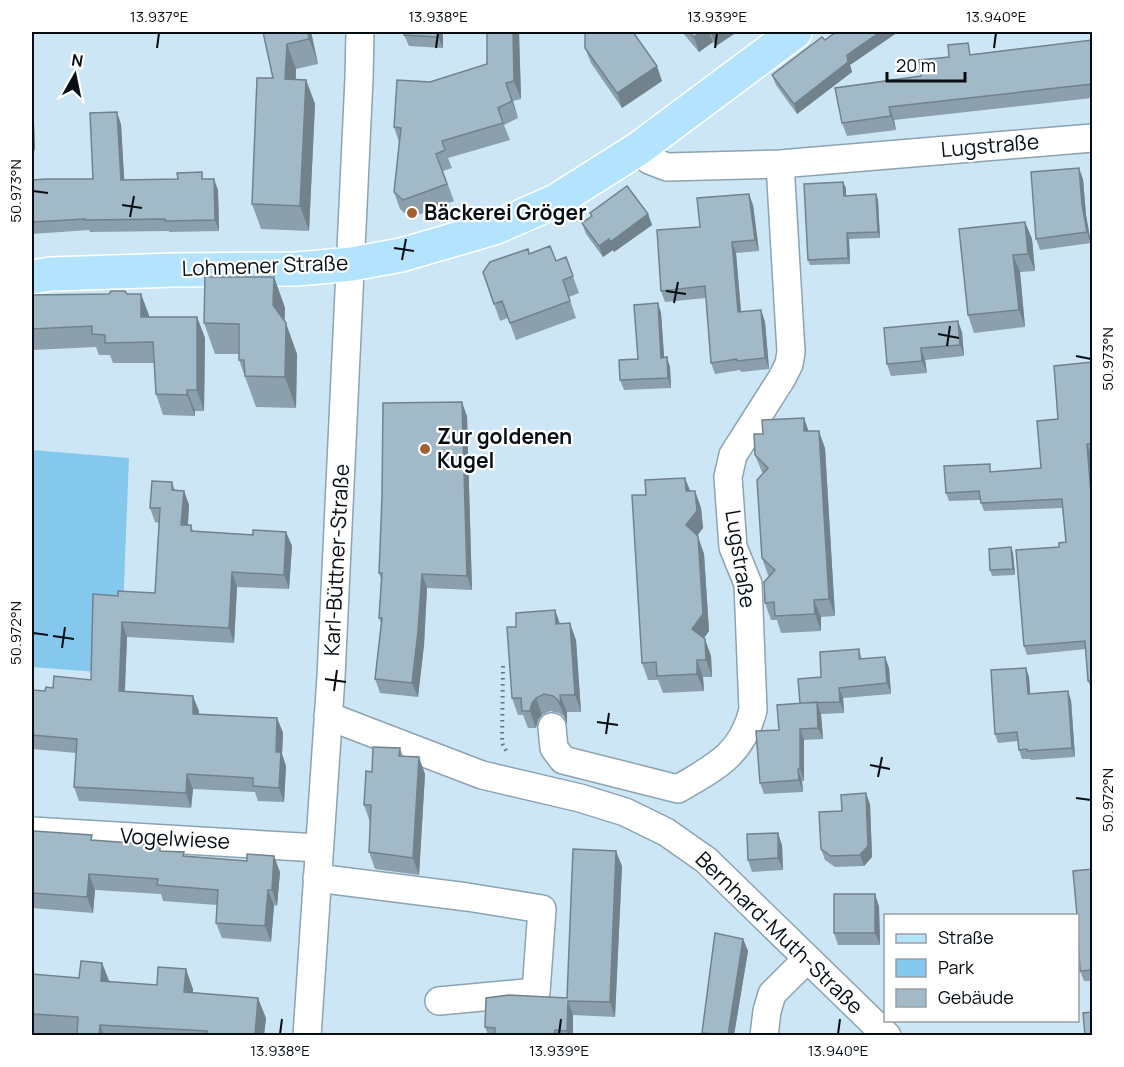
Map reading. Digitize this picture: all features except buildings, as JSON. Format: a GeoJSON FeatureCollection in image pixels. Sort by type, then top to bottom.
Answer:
{"type":"FeatureCollection","features":[{"type":"Feature","properties":{"kind":"main road","name":"Lohmener Straße"},"geometry":{"type":"LineString","coordinates":[[32,278],[51,274],[297,269],[352,264],[401,255],[495,228],[556,201],[638,149],[795,32]]}},
{"type":"Feature","properties":{"kind":"street","name":"Karl-Büttner-Straße"},"geometry":{"type":"LineString","coordinates":[[307,1035],[328,716],[352,264],[360,32]]}},
{"type":"Feature","properties":{"kind":"street","name":"Lugstraße"},"geometry":{"type":"LineString","coordinates":[[638,149],[649,160],[667,167],[780,164],[1092,138]]}},
{"type":"Feature","properties":{"kind":"street","name":"Lugstraße"},"geometry":{"type":"LineString","coordinates":[[552,727],[554,748],[563,760],[678,789],[717,765],[740,743],[749,728],[753,710],[748,584],[734,547],[728,477],[733,455],[789,364],[791,352],[780,164]]}},
{"type":"Feature","properties":{"kind":"street","name":"Bernhard-Muth-Straße"},"geometry":{"type":"LineString","coordinates":[[328,716],[482,776],[591,801],[625,812],[666,832],[706,860],[887,1035]]}},
{"type":"Feature","properties":{"kind":"street","name":"Vogelwiese"},"geometry":{"type":"LineString","coordinates":[[32,831],[318,848]]}},
{"type":"Feature","properties":{"kind":"street"},"geometry":{"type":"LineString","coordinates":[[317,878],[542,909],[536,992],[439,1001]]}},
{"type":"Feature","properties":{"kind":"street"},"geometry":{"type":"LineString","coordinates":[[764,1035],[772,994],[807,959]]}},
{"type":"Feature","properties":{"kind":"path"},"geometry":{"type":"LineString","coordinates":[[503,666],[502,743],[511,756]]}},
{"type":"Feature","properties":{"kind":"green space"},"geometry":{"type":"Polygon","coordinates":[[[32,450],[129,458],[123,610],[97,672],[32,667],[32,450]]]}},
{"type":"Feature","properties":{"kind":"place","name":"Bäckerei Gröger"},"geometry":{"type":"Point","coordinates":[412,213]}},
{"type":"Feature","properties":{"kind":"place","name":"Zur goldenen Kugel"},"geometry":{"type":"Point","coordinates":[425,449]}}]}
